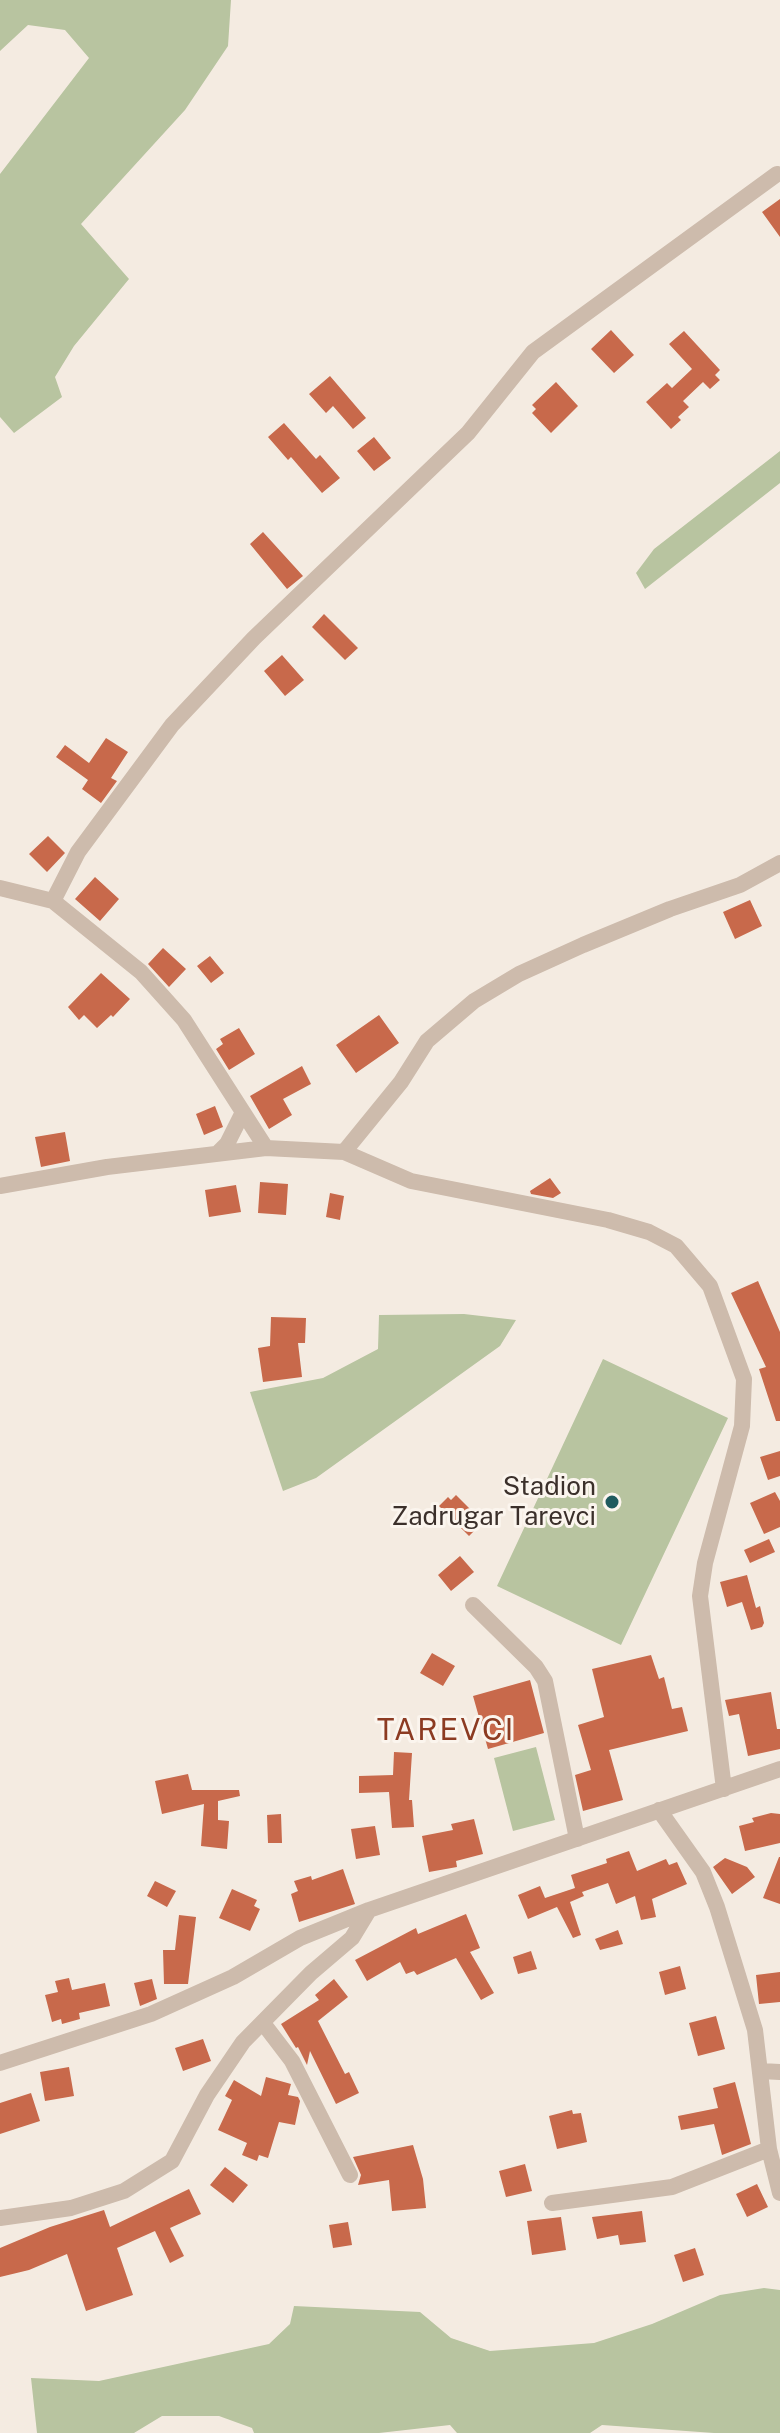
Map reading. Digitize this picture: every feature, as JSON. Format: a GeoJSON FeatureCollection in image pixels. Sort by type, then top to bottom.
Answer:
{"type":"FeatureCollection","features":[{"type":"Feature","properties":{"kind":"street"},"geometry":{"type":"LineString","coordinates":[[53,901],[78,852],[172,725],[254,638],[468,433],[533,352],[777,174]]}},
{"type":"Feature","properties":{"kind":"street"},"geometry":{"type":"LineString","coordinates":[[344,1152],[401,1082],[427,1041],[474,1001],[519,974],[583,945],[670,909],[740,885],[780,863]]}},
{"type":"Feature","properties":{"kind":"street"},"geometry":{"type":"LineString","coordinates":[[0,888],[53,901],[141,972],[184,1020],[266,1148]]}},
{"type":"Feature","properties":{"kind":"street"},"geometry":{"type":"LineString","coordinates":[[218,1153],[227,1144],[242,1114]]}},
{"type":"Feature","properties":{"kind":"street"},"geometry":{"type":"LineString","coordinates":[[0,1186],[107,1167],[218,1153],[266,1148],[325,1149],[344,1152],[411,1181],[608,1220],[649,1232],[676,1246],[710,1286],[744,1379],[742,1426],[705,1563],[700,1596],[724,1789]]}},
{"type":"Feature","properties":{"kind":"street"},"geometry":{"type":"LineString","coordinates":[[473,1605],[536,1667],[545,1681],[577,1839]]}},
{"type":"Feature","properties":{"kind":"street"},"geometry":{"type":"LineString","coordinates":[[0,2063],[151,2014],[233,1977],[300,1938],[369,1910],[780,1769]]}},
{"type":"Feature","properties":{"kind":"street"},"geometry":{"type":"LineString","coordinates":[[659,1810],[703,1872],[755,2030],[769,2149],[780,2193]]}},
{"type":"Feature","properties":{"kind":"street"},"geometry":{"type":"LineString","coordinates":[[0,2218],[71,2208],[124,2191],[172,2161],[207,2095],[243,2042],[311,1973],[352,1938],[369,1910]]}},
{"type":"Feature","properties":{"kind":"street"},"geometry":{"type":"LineString","coordinates":[[263,2023],[292,2061],[350,2175]]}},
{"type":"Feature","properties":{"kind":"street"},"geometry":{"type":"LineString","coordinates":[[761,2071],[780,2072]]}},
{"type":"Feature","properties":{"kind":"street"},"geometry":{"type":"LineString","coordinates":[[552,2203],[672,2187],[769,2149]]}},
{"type":"Feature","properties":{"kind":"green space"},"geometry":{"type":"Polygon","coordinates":[[[0,0],[231,0],[228,46],[185,110],[81,224],[129,279],[74,346],[55,377],[62,397],[14,433],[0,417],[0,174],[89,58],[65,30],[28,25],[0,51],[0,0]]]}},
{"type":"Feature","properties":{"kind":"green space"},"geometry":{"type":"Polygon","coordinates":[[[780,451],[780,483],[645,589],[636,573],[654,549],[780,451]]]}},
{"type":"Feature","properties":{"kind":"green space"},"geometry":{"type":"Polygon","coordinates":[[[464,1314],[516,1320],[500,1346],[316,1478],[283,1491],[250,1392],[323,1378],[378,1349],[379,1315],[464,1314]]]}},
{"type":"Feature","properties":{"kind":"green space","name":"Stadion Zadrugar Tarevci"},"geometry":{"type":"Polygon","coordinates":[[[603,1359],[728,1418],[621,1645],[497,1586],[603,1359]]]}},
{"type":"Feature","properties":{"kind":"green space"},"geometry":{"type":"Polygon","coordinates":[[[536,1747],[555,1820],[513,1831],[494,1758],[536,1747]]]}},
{"type":"Feature","properties":{"kind":"green space"},"geometry":{"type":"Polygon","coordinates":[[[764,2288],[780,2290],[780,2433],[714,2433],[602,2425],[590,2433],[457,2433],[450,2425],[379,2433],[254,2433],[252,2428],[219,2416],[162,2416],[134,2433],[37,2433],[31,2378],[99,2381],[269,2344],[290,2324],[294,2306],[420,2312],[451,2338],[490,2351],[594,2343],[652,2324],[720,2295],[764,2288]]]}},
{"type":"Feature","properties":{"kind":"building"},"geometry":{"type":"Polygon","coordinates":[[[780,199],[780,237],[762,212],[780,199]]]}},
{"type":"Feature","properties":{"kind":"building"},"geometry":{"type":"Polygon","coordinates":[[[611,330],[634,355],[614,373],[591,349],[611,330]]]}},
{"type":"Feature","properties":{"kind":"building"},"geometry":{"type":"Polygon","coordinates":[[[684,331],[720,370],[715,375],[720,380],[710,389],[703,382],[683,401],[689,407],[671,429],[646,402],[667,383],[672,388],[692,369],[669,344],[684,331]]]}},
{"type":"Feature","properties":{"kind":"building"},"geometry":{"type":"Polygon","coordinates":[[[330,376],[366,418],[353,429],[333,406],[326,413],[309,394],[330,376]]]}},
{"type":"Feature","properties":{"kind":"building"},"geometry":{"type":"Polygon","coordinates":[[[556,382],[578,406],[551,433],[532,413],[536,409],[532,405],[556,382]]]}},
{"type":"Feature","properties":{"kind":"building"},"geometry":{"type":"Polygon","coordinates":[[[284,423],[316,459],[320,455],[340,478],[322,493],[291,457],[288,460],[268,437],[284,423]]]}},
{"type":"Feature","properties":{"kind":"building"},"geometry":{"type":"Polygon","coordinates":[[[374,437],[391,458],[374,471],[357,451],[374,437]]]}},
{"type":"Feature","properties":{"kind":"building"},"geometry":{"type":"Polygon","coordinates":[[[263,532],[303,576],[287,589],[250,544],[263,532]]]}},
{"type":"Feature","properties":{"kind":"building"},"geometry":{"type":"Polygon","coordinates":[[[324,614],[358,648],[345,660],[312,627],[324,614]]]}},
{"type":"Feature","properties":{"kind":"building"},"geometry":{"type":"Polygon","coordinates":[[[282,655],[304,680],[285,696],[264,671],[282,655]]]}},
{"type":"Feature","properties":{"kind":"building"},"geometry":{"type":"Polygon","coordinates":[[[106,738],[128,752],[111,778],[117,781],[101,803],[82,789],[88,780],[56,757],[65,745],[89,763],[106,738]]]}},
{"type":"Feature","properties":{"kind":"building"},"geometry":{"type":"Polygon","coordinates":[[[48,836],[65,853],[47,872],[29,854],[48,836]]]}},
{"type":"Feature","properties":{"kind":"building"},"geometry":{"type":"Polygon","coordinates":[[[95,877],[119,899],[100,921],[75,899],[95,877]]]}},
{"type":"Feature","properties":{"kind":"building"},"geometry":{"type":"Polygon","coordinates":[[[750,900],[762,926],[735,939],[723,912],[750,900]]]}},
{"type":"Feature","properties":{"kind":"building"},"geometry":{"type":"Polygon","coordinates":[[[163,948],[186,969],[169,987],[148,964],[163,948]]]}},
{"type":"Feature","properties":{"kind":"building"},"geometry":{"type":"Polygon","coordinates":[[[210,956],[224,973],[211,983],[197,966],[210,956]]]}},
{"type":"Feature","properties":{"kind":"building"},"geometry":{"type":"Polygon","coordinates":[[[101,973],[130,999],[97,1028],[84,1015],[79,1020],[68,1007],[101,973]]]}},
{"type":"Feature","properties":{"kind":"building"},"geometry":{"type":"Polygon","coordinates":[[[379,1015],[399,1043],[356,1073],[336,1045],[379,1015]]]}},
{"type":"Feature","properties":{"kind":"building"},"geometry":{"type":"Polygon","coordinates":[[[239,1028],[255,1054],[229,1070],[216,1049],[223,1044],[220,1039],[239,1028]]]}},
{"type":"Feature","properties":{"kind":"building"},"geometry":{"type":"Polygon","coordinates":[[[302,1066],[311,1084],[283,1099],[292,1115],[269,1129],[250,1096],[302,1066]]]}},
{"type":"Feature","properties":{"kind":"building"},"geometry":{"type":"Polygon","coordinates":[[[215,1106],[223,1127],[204,1135],[196,1114],[215,1106]]]}},
{"type":"Feature","properties":{"kind":"building"},"geometry":{"type":"Polygon","coordinates":[[[65,1132],[70,1161],[41,1167],[35,1137],[65,1132]]]}},
{"type":"Feature","properties":{"kind":"building"},"geometry":{"type":"Polygon","coordinates":[[[550,1178],[561,1193],[553,1198],[531,1194],[530,1191],[550,1178]]]}},
{"type":"Feature","properties":{"kind":"building"},"geometry":{"type":"Polygon","coordinates":[[[260,1182],[288,1184],[286,1215],[258,1213],[260,1182]]]}},
{"type":"Feature","properties":{"kind":"building"},"geometry":{"type":"Polygon","coordinates":[[[236,1185],[241,1212],[209,1217],[205,1190],[236,1185]]]}},
{"type":"Feature","properties":{"kind":"building"},"geometry":{"type":"Polygon","coordinates":[[[330,1193],[344,1196],[340,1220],[326,1217],[330,1193]]]}},
{"type":"Feature","properties":{"kind":"building"},"geometry":{"type":"Polygon","coordinates":[[[758,1281],[780,1332],[780,1421],[776,1421],[759,1369],[766,1367],[731,1293],[758,1281]]]}},
{"type":"Feature","properties":{"kind":"building"},"geometry":{"type":"Polygon","coordinates":[[[271,1317],[306,1318],[305,1343],[298,1343],[302,1377],[263,1382],[258,1348],[270,1346],[271,1317]]]}},
{"type":"Feature","properties":{"kind":"building"},"geometry":{"type":"Polygon","coordinates":[[[780,1451],[780,1476],[768,1480],[760,1457],[780,1451]]]}},
{"type":"Feature","properties":{"kind":"building"},"geometry":{"type":"Polygon","coordinates":[[[775,1492],[780,1501],[780,1527],[764,1534],[750,1503],[775,1492]]]}},
{"type":"Feature","properties":{"kind":"building"},"geometry":{"type":"Polygon","coordinates":[[[456,1495],[483,1522],[469,1536],[439,1506],[448,1497],[451,1500],[456,1495]]]}},
{"type":"Feature","properties":{"kind":"building"},"geometry":{"type":"Polygon","coordinates":[[[769,1539],[775,1552],[750,1563],[744,1550],[769,1539]]]}},
{"type":"Feature","properties":{"kind":"building"},"geometry":{"type":"Polygon","coordinates":[[[460,1556],[474,1572],[451,1591],[438,1575],[460,1556]]]}},
{"type":"Feature","properties":{"kind":"building"},"geometry":{"type":"Polygon","coordinates":[[[747,1575],[756,1608],[760,1606],[764,1623],[762,1627],[751,1630],[742,1602],[727,1607],[720,1582],[747,1575]]]}},
{"type":"Feature","properties":{"kind":"building"},"geometry":{"type":"Polygon","coordinates":[[[432,1653],[455,1666],[443,1686],[420,1673],[432,1653]]]}},
{"type":"Feature","properties":{"kind":"building"},"geometry":{"type":"Polygon","coordinates":[[[651,1655],[659,1679],[664,1677],[672,1709],[682,1707],[688,1731],[609,1750],[623,1800],[583,1811],[575,1775],[591,1770],[578,1725],[604,1717],[592,1669],[651,1655]]]}},
{"type":"Feature","properties":{"kind":"building"},"geometry":{"type":"Polygon","coordinates":[[[530,1680],[544,1733],[488,1749],[473,1696],[530,1680]]]}},
{"type":"Feature","properties":{"kind":"building"},"geometry":{"type":"Polygon","coordinates":[[[771,1692],[777,1729],[780,1729],[780,1749],[748,1756],[739,1714],[729,1716],[725,1700],[771,1692]]]}},
{"type":"Feature","properties":{"kind":"building"},"geometry":{"type":"Polygon","coordinates":[[[394,1752],[412,1753],[409,1800],[412,1800],[414,1827],[392,1828],[389,1792],[359,1793],[359,1776],[393,1775],[394,1752]]]}},
{"type":"Feature","properties":{"kind":"building"},"geometry":{"type":"Polygon","coordinates":[[[188,1774],[192,1790],[239,1790],[240,1796],[218,1801],[218,1820],[229,1821],[227,1849],[201,1846],[204,1804],[162,1814],[155,1781],[188,1774]]]}},
{"type":"Feature","properties":{"kind":"building"},"geometry":{"type":"Polygon","coordinates":[[[281,1814],[282,1843],[268,1843],[267,1815],[281,1814]]]}},
{"type":"Feature","properties":{"kind":"building"},"geometry":{"type":"Polygon","coordinates":[[[780,1814],[780,1843],[745,1851],[739,1826],[754,1822],[752,1818],[780,1814]]]}},
{"type":"Feature","properties":{"kind":"building"},"geometry":{"type":"Polygon","coordinates":[[[474,1819],[483,1854],[456,1861],[457,1867],[429,1872],[422,1836],[453,1830],[451,1824],[474,1819]]]}},
{"type":"Feature","properties":{"kind":"building"},"geometry":{"type":"Polygon","coordinates":[[[375,1826],[380,1855],[356,1859],[351,1829],[375,1826]]]}},
{"type":"Feature","properties":{"kind":"building"},"geometry":{"type":"Polygon","coordinates":[[[629,1851],[637,1871],[666,1859],[669,1865],[677,1862],[687,1884],[652,1899],[656,1917],[641,1920],[635,1896],[616,1904],[608,1883],[582,1892],[584,1896],[570,1902],[581,1935],[573,1938],[557,1907],[528,1919],[518,1895],[540,1886],[545,1898],[575,1888],[571,1875],[607,1863],[606,1859],[629,1851]]]}},
{"type":"Feature","properties":{"kind":"building"},"geometry":{"type":"Polygon","coordinates":[[[780,1857],[780,1904],[763,1898],[780,1857]]]}},
{"type":"Feature","properties":{"kind":"building"},"geometry":{"type":"Polygon","coordinates":[[[725,1858],[747,1867],[755,1877],[732,1894],[713,1867],[725,1858]]]}},
{"type":"Feature","properties":{"kind":"building"},"geometry":{"type":"Polygon","coordinates":[[[343,1869],[355,1904],[299,1922],[291,1894],[298,1891],[294,1881],[311,1876],[312,1880],[343,1869]]]}},
{"type":"Feature","properties":{"kind":"building"},"geometry":{"type":"Polygon","coordinates":[[[155,1881],[176,1891],[167,1907],[147,1896],[155,1881]]]}},
{"type":"Feature","properties":{"kind":"building"},"geometry":{"type":"Polygon","coordinates":[[[232,1889],[257,1900],[254,1906],[260,1909],[250,1931],[219,1918],[232,1889]]]}},
{"type":"Feature","properties":{"kind":"building"},"geometry":{"type":"Polygon","coordinates":[[[466,1914],[480,1948],[470,1952],[494,1993],[481,2000],[456,1958],[417,1975],[414,1971],[406,1974],[400,1962],[367,1981],[355,1960],[416,1928],[418,1934],[466,1914]]]}},
{"type":"Feature","properties":{"kind":"building"},"geometry":{"type":"Polygon","coordinates":[[[179,1915],[196,1917],[188,1984],[164,1984],[163,1950],[175,1950],[179,1915]]]}},
{"type":"Feature","properties":{"kind":"building"},"geometry":{"type":"Polygon","coordinates":[[[618,1930],[623,1944],[600,1950],[595,1939],[618,1930]]]}},
{"type":"Feature","properties":{"kind":"building"},"geometry":{"type":"Polygon","coordinates":[[[531,1951],[537,1969],[518,1974],[513,1957],[531,1951]]]}},
{"type":"Feature","properties":{"kind":"building"},"geometry":{"type":"Polygon","coordinates":[[[680,1966],[686,1989],[665,1995],[659,1972],[680,1966]]]}},
{"type":"Feature","properties":{"kind":"building"},"geometry":{"type":"Polygon","coordinates":[[[780,1972],[780,2002],[759,2004],[756,1975],[780,1972]]]}},
{"type":"Feature","properties":{"kind":"building"},"geometry":{"type":"Polygon","coordinates":[[[69,1978],[72,1990],[105,1983],[110,2006],[79,2013],[80,2019],[62,2024],[61,2019],[52,2022],[45,1995],[58,1992],[55,1981],[69,1978]]]}},
{"type":"Feature","properties":{"kind":"building"},"geometry":{"type":"Polygon","coordinates":[[[152,1979],[157,1999],[140,2006],[134,1983],[152,1979]]]}},
{"type":"Feature","properties":{"kind":"building"},"geometry":{"type":"Polygon","coordinates":[[[334,1979],[348,1997],[318,2021],[345,2074],[349,2072],[359,2093],[336,2104],[310,2051],[307,2065],[281,2024],[319,2000],[315,1995],[334,1979]]]}},
{"type":"Feature","properties":{"kind":"building"},"geometry":{"type":"Polygon","coordinates":[[[716,2016],[725,2049],[698,2056],[689,2023],[716,2016]]]}},
{"type":"Feature","properties":{"kind":"building"},"geometry":{"type":"Polygon","coordinates":[[[203,2039],[211,2061],[183,2071],[175,2048],[203,2039]]]}},
{"type":"Feature","properties":{"kind":"building"},"geometry":{"type":"Polygon","coordinates":[[[69,2067],[74,2096],[45,2101],[40,2072],[69,2067]]]}},
{"type":"Feature","properties":{"kind":"building"},"geometry":{"type":"Polygon","coordinates":[[[266,2077],[291,2084],[288,2095],[298,2097],[300,2101],[295,2125],[279,2122],[268,2158],[259,2155],[257,2161],[242,2155],[247,2143],[218,2130],[232,2100],[225,2096],[234,2080],[261,2096],[266,2077]]]}},
{"type":"Feature","properties":{"kind":"building"},"geometry":{"type":"Polygon","coordinates":[[[735,2082],[751,2144],[722,2155],[714,2124],[681,2130],[678,2116],[718,2108],[713,2088],[735,2082]]]}},
{"type":"Feature","properties":{"kind":"building"},"geometry":{"type":"Polygon","coordinates":[[[31,2093],[40,2121],[0,2134],[0,2103],[31,2093]]]}},
{"type":"Feature","properties":{"kind":"building"},"geometry":{"type":"Polygon","coordinates":[[[572,2110],[573,2114],[581,2113],[587,2142],[557,2149],[549,2116],[572,2110]]]}},
{"type":"Feature","properties":{"kind":"building"},"geometry":{"type":"Polygon","coordinates":[[[413,2145],[423,2179],[426,2208],[392,2211],[389,2180],[358,2185],[361,2175],[353,2157],[413,2145]]]}},
{"type":"Feature","properties":{"kind":"building"},"geometry":{"type":"Polygon","coordinates":[[[525,2164],[532,2191],[506,2197],[499,2171],[525,2164]]]}},
{"type":"Feature","properties":{"kind":"building"},"geometry":{"type":"Polygon","coordinates":[[[225,2167],[248,2185],[233,2203],[210,2185],[225,2167]]]}},
{"type":"Feature","properties":{"kind":"building"},"geometry":{"type":"Polygon","coordinates":[[[757,2184],[768,2207],[747,2217],[736,2194],[757,2184]]]}},
{"type":"Feature","properties":{"kind":"building"},"geometry":{"type":"Polygon","coordinates":[[[189,2189],[201,2214],[170,2228],[184,2256],[170,2263],[155,2231],[117,2248],[133,2295],[86,2311],[67,2254],[29,2270],[0,2277],[0,2248],[50,2227],[104,2210],[110,2227],[189,2189]]]}},
{"type":"Feature","properties":{"kind":"building"},"geometry":{"type":"Polygon","coordinates":[[[642,2211],[646,2242],[620,2245],[618,2235],[597,2239],[592,2217],[642,2211]]]}},
{"type":"Feature","properties":{"kind":"building"},"geometry":{"type":"Polygon","coordinates":[[[561,2217],[566,2250],[532,2255],[527,2221],[561,2217]]]}},
{"type":"Feature","properties":{"kind":"building"},"geometry":{"type":"Polygon","coordinates":[[[348,2222],[352,2245],[333,2248],[329,2225],[348,2222]]]}},
{"type":"Feature","properties":{"kind":"building"},"geometry":{"type":"Polygon","coordinates":[[[695,2248],[704,2275],[683,2282],[674,2255],[695,2248]]]}},
{"type":"Feature","properties":{"kind":"place","name":"Stadion Zadrugar Tarevci"},"geometry":{"type":"Point","coordinates":[612,1502]}},
{"type":"Feature","properties":{"kind":"district","name":"TAREVCI"},"geometry":{"type":"Point","coordinates":[446,1731]}}]}
